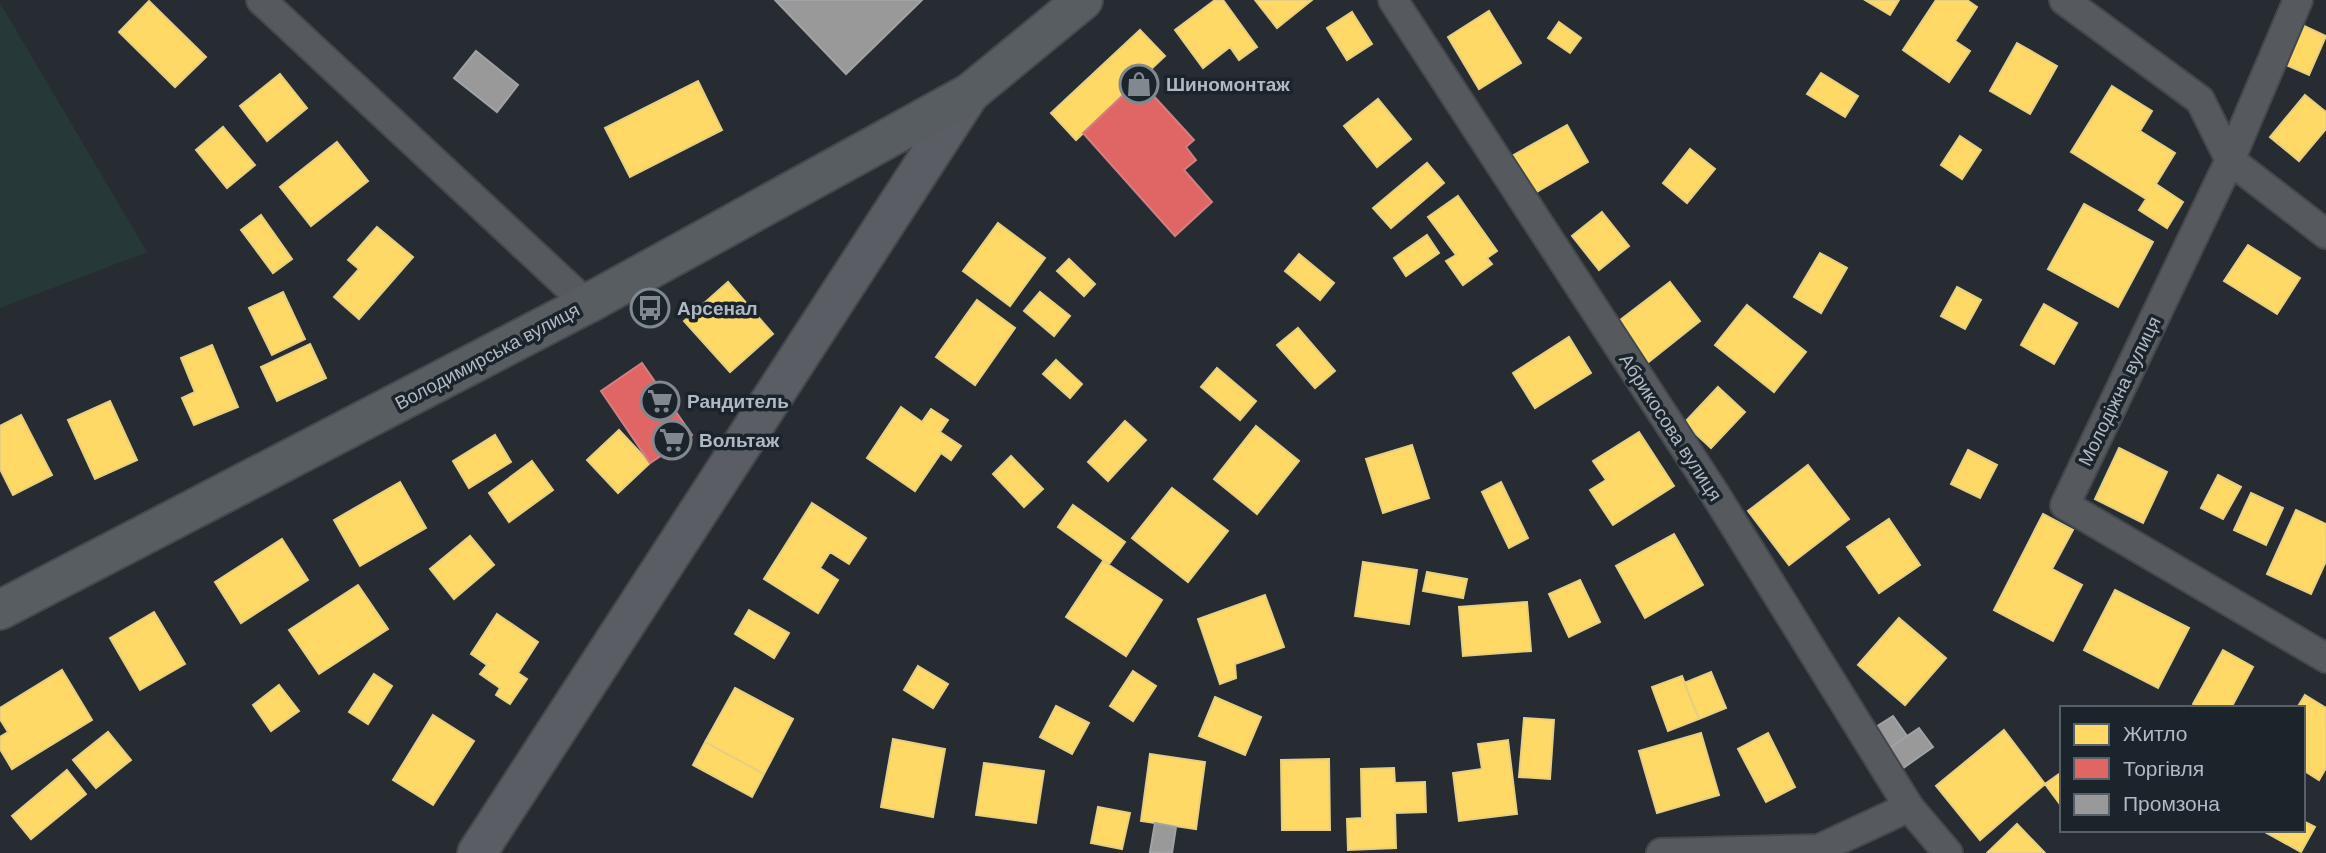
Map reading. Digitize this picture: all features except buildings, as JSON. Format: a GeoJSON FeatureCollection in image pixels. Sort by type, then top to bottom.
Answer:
{"type":"FeatureCollection","features":[{"type":"Feature","properties":{"kind":"main road","name":"Володимирська вулиця"},"geometry":{"type":"LineString","coordinates":[[0,610],[587,304],[970,93],[1083,0]]}},
{"type":"Feature","properties":{"kind":"street"},"geometry":{"type":"LineString","coordinates":[[261,0],[587,304]]}},
{"type":"Feature","properties":{"kind":"street","name":"Абрикосова вулиця"},"geometry":{"type":"LineString","coordinates":[[1393,0],[1715,494],[1909,807],[1948,853]]}},
{"type":"Feature","properties":{"kind":"street"},"geometry":{"type":"LineString","coordinates":[[2064,0],[2200,100],[2230,160],[2326,234]]}},
{"type":"Feature","properties":{"kind":"street","name":"Молодіжна вулиця"},"geometry":{"type":"LineString","coordinates":[[2298,0],[2230,160],[2064,505],[2326,658]]}},
{"type":"Feature","properties":{"kind":"street","name":"Володимирська вулиця"},"geometry":{"type":"LineString","coordinates":[[477,853],[970,93]]}},
{"type":"Feature","properties":{"kind":"street"},"geometry":{"type":"LineString","coordinates":[[1661,853],[1819,849],[1909,807]]}},
{"type":"Feature","properties":{"kind":"shaded area"},"geometry":{"type":"Polygon","coordinates":[[[0,3],[147,252],[0,308],[0,3]]]}},
{"type":"Feature","properties":{"kind":"place","name":"Шиномонтаж"},"geometry":{"type":"Point","coordinates":[1139,84]}},
{"type":"Feature","properties":{"kind":"place","name":"Арсенал"},"geometry":{"type":"Point","coordinates":[650,308]}},
{"type":"Feature","properties":{"kind":"place","name":"Рандитель"},"geometry":{"type":"Point","coordinates":[660,401]}},
{"type":"Feature","properties":{"kind":"place","name":"Вольтаж"},"geometry":{"type":"Point","coordinates":[672,440]}}]}
